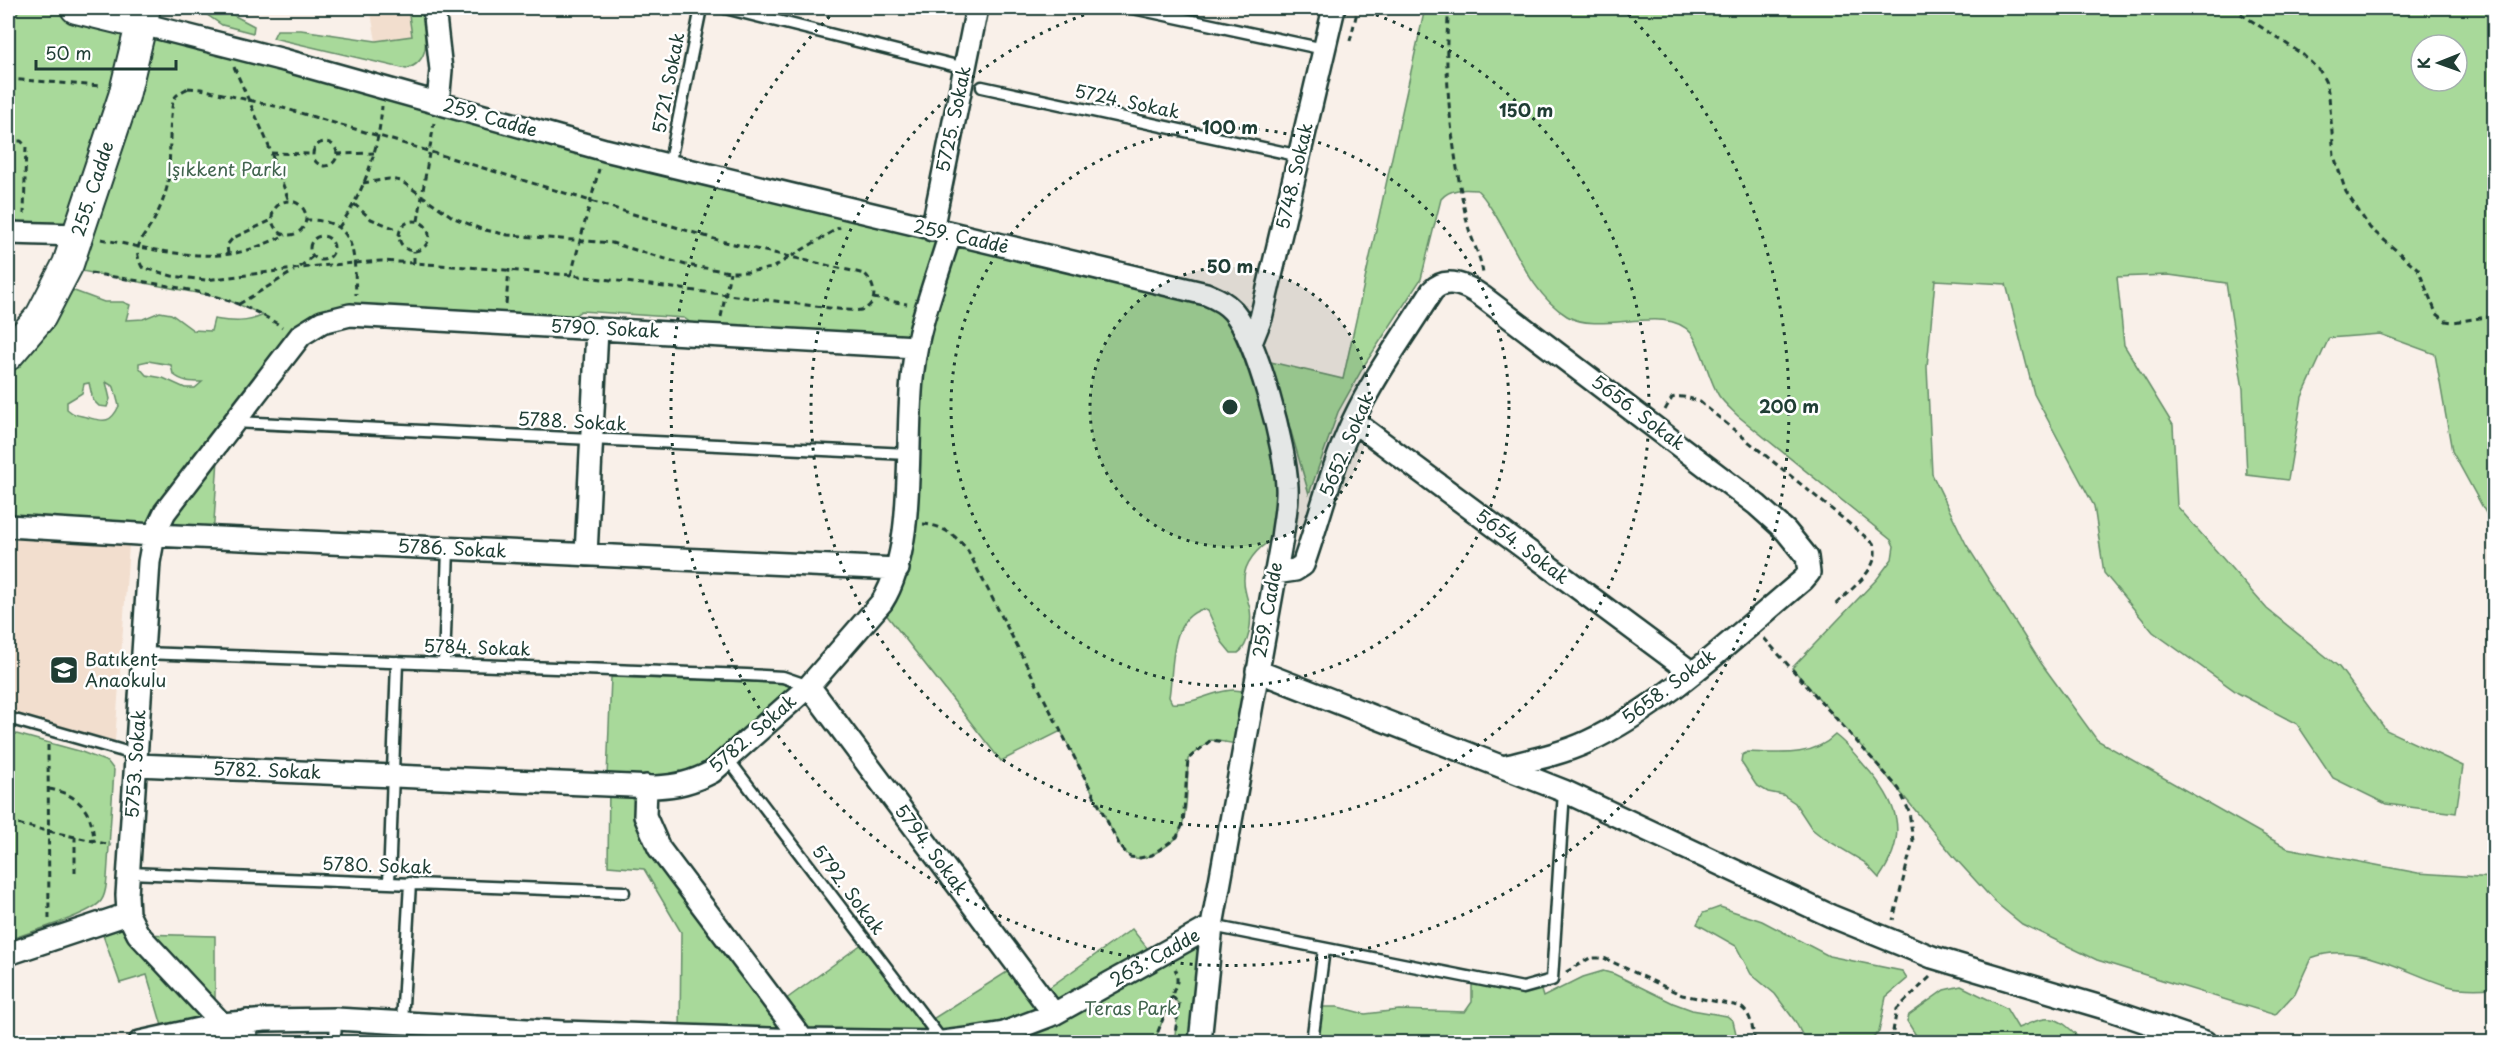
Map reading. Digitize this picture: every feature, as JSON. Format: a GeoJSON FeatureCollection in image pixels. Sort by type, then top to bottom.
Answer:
{"type":"FeatureCollection","features":[{"type":"Feature","properties":{"kind":"street","name":"259. Cadde"},"geometry":{"type":"LineString","coordinates":[[76,8],[143,16],[221,44],[605,150],[1216,298],[1233,311],[1251,342],[1269,398],[1284,463],[1287,487],[1286,511],[1212,926],[1200,1042]]}},
{"type":"Feature","properties":{"kind":"street"},"geometry":{"type":"LineString","coordinates":[[434,8],[441,58],[438,103]]}},
{"type":"Feature","properties":{"kind":"street","name":"5725. Sokak"},"geometry":{"type":"LineString","coordinates":[[941,232],[965,68],[977,8]]}},
{"type":"Feature","properties":{"kind":"street","name":"5748. Sokak"},"geometry":{"type":"LineString","coordinates":[[1251,342],[1261,318],[1334,8]]}},
{"type":"Feature","properties":{"kind":"street","name":"255. Cadde"},"geometry":{"type":"LineString","coordinates":[[8,355],[41,316],[66,268],[79,235],[126,88],[143,16]]}},
{"type":"Feature","properties":{"kind":"street","name":"5782. Sokak"},"geometry":{"type":"LineString","coordinates":[[137,760],[393,776],[646,786],[673,786],[693,782],[712,772],[809,686],[882,603],[890,590],[897,570],[904,523],[911,386],[916,347],[928,308],[941,232]]}},
{"type":"Feature","properties":{"kind":"street"},"geometry":{"type":"LineString","coordinates":[[15,233],[79,235]]}},
{"type":"Feature","properties":{"kind":"street","name":"5656. Sokak"},"geometry":{"type":"LineString","coordinates":[[1448,284],[1464,284],[1483,297],[1757,504],[1786,531],[1804,553],[1810,568]]}},
{"type":"Feature","properties":{"kind":"street","name":"5652. Sokak"},"geometry":{"type":"LineString","coordinates":[[1275,573],[1295,570],[1303,565],[1329,482],[1363,401],[1432,291],[1440,285],[1448,284]]}},
{"type":"Feature","properties":{"kind":"street","name":"5790. Sokak"},"geometry":{"type":"LineString","coordinates":[[299,338],[322,322],[336,317],[357,315],[916,347]]}},
{"type":"Feature","properties":{"kind":"street"},"geometry":{"type":"LineString","coordinates":[[586,555],[597,328]]}},
{"type":"Feature","properties":{"kind":"street","name":"5753. Sokak"},"geometry":{"type":"LineString","coordinates":[[128,914],[130,849],[149,562],[154,535],[165,512],[299,338]]}},
{"type":"Feature","properties":{"kind":"street","name":"5654. Sokak"},"geometry":{"type":"LineString","coordinates":[[1353,421],[1691,672]]}},
{"type":"Feature","properties":{"kind":"street","name":"5786. Sokak"},"geometry":{"type":"LineString","coordinates":[[8,526],[897,570]]}},
{"type":"Feature","properties":{"kind":"street","name":"5658. Sokak"},"geometry":{"type":"LineString","coordinates":[[1503,767],[1560,752],[1588,741],[1631,717],[1691,672],[1803,580],[1810,568]]}},
{"type":"Feature","properties":{"kind":"street"},"geometry":{"type":"LineString","coordinates":[[1257,670],[1564,791],[1763,885],[1888,939],[1947,962],[2108,1009],[2205,1042]]}},
{"type":"Feature","properties":{"kind":"street","name":"5794. Sokak"},"geometry":{"type":"LineString","coordinates":[[809,686],[1054,1014]]}},
{"type":"Feature","properties":{"kind":"street"},"geometry":{"type":"LineString","coordinates":[[646,786],[645,816],[659,848],[803,1040]]}},
{"type":"Feature","properties":{"kind":"street"},"geometry":{"type":"LineString","coordinates":[[8,954],[128,914],[138,934],[222,1024]]}},
{"type":"Feature","properties":{"kind":"street","name":"263. Cadde"},"geometry":{"type":"LineString","coordinates":[[140,1042],[222,1024],[247,1021],[335,1035],[402,1023],[562,1037],[943,1042],[1004,1033],[1054,1014],[1212,926]]}},
{"type":"Feature","properties":{"kind":"street"},"geometry":{"type":"LineString","coordinates":[[246,1042],[247,1021]]}},
{"type":"Feature","properties":{"kind":"lane","name":"5721. Sokak"},"geometry":{"type":"LineString","coordinates":[[669,166],[701,8]]}},
{"type":"Feature","properties":{"kind":"lane"},"geometry":{"type":"LineString","coordinates":[[725,8],[965,68]]}},
{"type":"Feature","properties":{"kind":"lane"},"geometry":{"type":"LineString","coordinates":[[1133,8],[1324,49]]}},
{"type":"Feature","properties":{"kind":"lane","name":"5724. Sokak"},"geometry":{"type":"LineString","coordinates":[[982,87],[1300,156]]}},
{"type":"Feature","properties":{"kind":"lane","name":"5788. Sokak"},"geometry":{"type":"LineString","coordinates":[[234,422],[908,454]]}},
{"type":"Feature","properties":{"kind":"lane"},"geometry":{"type":"LineString","coordinates":[[444,664],[448,549]]}},
{"type":"Feature","properties":{"kind":"lane","name":"5784. Sokak"},"geometry":{"type":"LineString","coordinates":[[143,652],[783,677],[809,686]]}},
{"type":"Feature","properties":{"kind":"lane"},"geometry":{"type":"LineString","coordinates":[[388,883],[397,662]]}},
{"type":"Feature","properties":{"kind":"lane","name":"5782. Sokak"},"geometry":{"type":"LineString","coordinates":[[8,718],[48,729],[137,760]]}},
{"type":"Feature","properties":{"kind":"lane","name":"5792. Sokak"},"geometry":{"type":"LineString","coordinates":[[727,758],[943,1042]]}},
{"type":"Feature","properties":{"kind":"lane"},"geometry":{"type":"LineString","coordinates":[[1212,926],[1523,988],[1552,980],[1564,791]]}},
{"type":"Feature","properties":{"kind":"lane","name":"5780. Sokak"},"geometry":{"type":"LineString","coordinates":[[129,873],[624,892]]}},
{"type":"Feature","properties":{"kind":"lane"},"geometry":{"type":"LineString","coordinates":[[402,1023],[410,884]]}},
{"type":"Feature","properties":{"kind":"lane"},"geometry":{"type":"LineString","coordinates":[[1312,1042],[1324,949]]}},
{"type":"Feature","properties":{"kind":"path"},"geometry":{"type":"LineString","coordinates":[[8,19],[21,8]]}},
{"type":"Feature","properties":{"kind":"path"},"geometry":{"type":"LineString","coordinates":[[1350,41],[1358,8]]}},
{"type":"Feature","properties":{"kind":"path"},"geometry":{"type":"LineString","coordinates":[[1449,8],[1447,41],[1454,150],[1468,225],[1483,270],[1483,297]]}},
{"type":"Feature","properties":{"kind":"path"},"geometry":{"type":"LineString","coordinates":[[2232,8],[2302,54],[2320,71],[2329,96],[2334,156],[2346,192],[2370,228],[2418,269],[2436,314],[2441,319],[2453,322],[2494,316]]}},
{"type":"Feature","properties":{"kind":"path"},"geometry":{"type":"LineString","coordinates":[[221,44],[248,99],[289,201]]}},
{"type":"Feature","properties":{"kind":"path"},"geometry":{"type":"LineString","coordinates":[[8,79],[126,88]]}},
{"type":"Feature","properties":{"kind":"path"},"geometry":{"type":"LineString","coordinates":[[188,88],[195,88],[248,99],[379,136],[732,244],[865,274],[873,281],[872,304],[862,310],[571,275],[381,261],[298,268],[206,280],[183,278],[142,267],[137,258],[140,239],[160,208],[167,187],[171,159],[170,110],[176,96],[188,88]]}},
{"type":"Feature","properties":{"kind":"path"},"geometry":{"type":"LineString","coordinates":[[339,227],[354,204],[374,153],[379,136],[382,88]]}},
{"type":"Feature","properties":{"kind":"path"},"geometry":{"type":"LineString","coordinates":[[418,221],[438,103]]}},
{"type":"Feature","properties":{"kind":"path"},"geometry":{"type":"LineString","coordinates":[[8,141],[21,141],[26,146],[15,233]]}},
{"type":"Feature","properties":{"kind":"path"},"geometry":{"type":"LineString","coordinates":[[323,141],[331,143],[337,154],[331,164],[323,166],[316,162],[313,154],[314,148],[323,141]]}},
{"type":"Feature","properties":{"kind":"path"},"geometry":{"type":"LineString","coordinates":[[571,275],[605,150]]}},
{"type":"Feature","properties":{"kind":"path"},"geometry":{"type":"LineString","coordinates":[[271,153],[313,154]]}},
{"type":"Feature","properties":{"kind":"path"},"geometry":{"type":"LineString","coordinates":[[337,154],[374,153]]}},
{"type":"Feature","properties":{"kind":"path"},"geometry":{"type":"LineString","coordinates":[[363,183],[389,179],[401,181],[454,218],[481,229],[508,235],[612,243],[686,265],[730,272],[772,268],[861,213]]}},
{"type":"Feature","properties":{"kind":"path"},"geometry":{"type":"LineString","coordinates":[[79,235],[196,254],[228,254],[302,230],[305,220],[303,209],[289,201],[283,202],[274,209],[272,220],[277,230],[286,235]]}},
{"type":"Feature","properties":{"kind":"path"},"geometry":{"type":"LineString","coordinates":[[354,204],[359,211],[371,219],[399,230]]}},
{"type":"Feature","properties":{"kind":"path"},"geometry":{"type":"LineString","coordinates":[[305,220],[322,219],[339,227],[352,244],[357,315]]}},
{"type":"Feature","properties":{"kind":"path"},"geometry":{"type":"LineString","coordinates":[[228,254],[227,245],[232,238],[272,220]]}},
{"type":"Feature","properties":{"kind":"path"},"geometry":{"type":"LineString","coordinates":[[399,230],[406,223],[418,221]]}},
{"type":"Feature","properties":{"kind":"path"},"geometry":{"type":"LineString","coordinates":[[399,230],[401,245],[414,251],[423,248],[429,240],[428,230],[418,221]]}},
{"type":"Feature","properties":{"kind":"path"},"geometry":{"type":"LineString","coordinates":[[318,237],[329,239],[333,245],[331,256],[320,260],[314,256],[310,249],[312,242],[318,237]]}},
{"type":"Feature","properties":{"kind":"path"},"geometry":{"type":"LineString","coordinates":[[414,251],[414,263]]}},
{"type":"Feature","properties":{"kind":"path"},"geometry":{"type":"LineString","coordinates":[[239,304],[314,256]]}},
{"type":"Feature","properties":{"kind":"path"},"geometry":{"type":"LineString","coordinates":[[66,268],[223,298],[265,315],[299,338]]}},
{"type":"Feature","properties":{"kind":"path"},"geometry":{"type":"LineString","coordinates":[[504,324],[509,269]]}},
{"type":"Feature","properties":{"kind":"path"},"geometry":{"type":"LineString","coordinates":[[718,336],[730,272]]}},
{"type":"Feature","properties":{"kind":"path"},"geometry":{"type":"LineString","coordinates":[[873,298],[928,308]]}},
{"type":"Feature","properties":{"kind":"path"},"geometry":{"type":"LineString","coordinates":[[1661,430],[1666,405],[1672,398],[1687,397],[1700,402],[1873,543],[1876,550],[1872,566],[1834,606]]}},
{"type":"Feature","properties":{"kind":"path"},"geometry":{"type":"LineString","coordinates":[[904,523],[938,526],[951,533],[968,551],[1120,846],[1130,857],[1140,858],[1152,855],[1177,837],[1183,824],[1188,759],[1210,740],[1244,745]]}},
{"type":"Feature","properties":{"kind":"path"},"geometry":{"type":"LineString","coordinates":[[1751,623],[1899,789],[1910,811],[1913,841],[1888,939]]}},
{"type":"Feature","properties":{"kind":"path"},"geometry":{"type":"LineString","coordinates":[[48,729],[48,940]]}},
{"type":"Feature","properties":{"kind":"path"},"geometry":{"type":"LineString","coordinates":[[49,789],[70,795],[87,810],[93,828],[94,842]]}},
{"type":"Feature","properties":{"kind":"path"},"geometry":{"type":"LineString","coordinates":[[8,822],[130,849]]}},
{"type":"Feature","properties":{"kind":"path"},"geometry":{"type":"LineString","coordinates":[[75,837],[75,873]]}},
{"type":"Feature","properties":{"kind":"path"},"geometry":{"type":"LineString","coordinates":[[1154,1042],[1178,978],[1165,952]]}},
{"type":"Feature","properties":{"kind":"path"},"geometry":{"type":"LineString","coordinates":[[1552,980],[1590,958],[1604,958],[1682,995],[1739,1006],[1746,1010],[1750,1017],[1755,1042]]}},
{"type":"Feature","properties":{"kind":"path"},"geometry":{"type":"LineString","coordinates":[[1891,1042],[1897,1009],[1947,962]]}},
{"type":"Feature","properties":{"kind":"path"},"geometry":{"type":"LineString","coordinates":[[1172,996],[1179,1004],[1174,1042]]}},
{"type":"Feature","properties":{"kind":"shaded area"},"geometry":{"type":"Polygon","coordinates":[[[370,8],[408,8],[412,36],[376,41],[370,8]]]}},
{"type":"Feature","properties":{"kind":"shaded area","name":"Batıkent Anaokulu"},"geometry":{"type":"Polygon","coordinates":[[[16,539],[129,545],[115,741],[8,711],[8,628],[16,539]]]}},
{"type":"Feature","properties":{"kind":"green space","name":"Işıkkent Parkı"},"geometry":{"type":"Polygon","coordinates":[[[8,8],[76,8],[1225,303],[1284,463],[1272,540],[1252,557],[1244,575],[1251,614],[1245,645],[1238,653],[1231,653],[1222,642],[1208,611],[1203,609],[1192,615],[1178,634],[1169,697],[1172,703],[1181,703],[1229,690],[1247,693],[1244,745],[1211,740],[1188,759],[1186,800],[1180,831],[1167,846],[1140,858],[1130,857],[1120,846],[1061,731],[1001,761],[885,613],[890,590],[916,348],[708,335],[684,318],[581,311],[558,327],[322,322],[219,442],[213,538],[8,526],[8,355],[58,285],[104,302],[123,302],[130,305],[126,320],[143,319],[160,312],[171,314],[193,330],[211,331],[214,319],[240,321],[264,315],[223,298],[66,268],[78,236],[8,233],[8,8]],[[148,361],[139,363],[139,367],[146,375],[163,378],[185,388],[195,388],[202,382],[183,380],[173,374],[171,365],[148,361]],[[106,382],[110,399],[107,407],[99,406],[93,400],[89,383],[84,384],[82,393],[67,402],[67,409],[80,416],[109,419],[119,406],[114,387],[106,382]]]}},
{"type":"Feature","properties":{"kind":"green space"},"geometry":{"type":"Polygon","coordinates":[[[197,8],[220,8],[254,26],[253,33],[222,25],[197,8]]]}},
{"type":"Feature","properties":{"kind":"green space"},"geometry":{"type":"Polygon","coordinates":[[[408,8],[421,8],[426,44],[421,59],[406,69],[273,38],[277,30],[301,30],[376,41],[412,36],[408,8]]]}},
{"type":"Feature","properties":{"kind":"green space"},"geometry":{"type":"Polygon","coordinates":[[[1425,8],[2494,8],[2494,526],[2452,451],[2435,354],[2380,334],[2329,338],[2302,397],[2288,480],[2247,475],[2243,389],[2226,283],[2169,275],[2117,277],[2124,345],[2173,425],[2177,506],[2267,609],[2339,667],[2386,730],[2463,766],[2456,813],[2386,804],[2333,778],[2297,724],[2238,693],[2153,632],[2104,573],[2094,506],[2034,394],[2006,284],[1935,280],[1927,367],[1932,474],[1966,544],[2041,663],[2097,740],[2287,848],[2418,873],[2494,878],[2494,988],[2471,989],[2448,986],[2381,960],[2346,953],[2328,954],[2311,958],[2295,993],[2275,1015],[2097,960],[2022,924],[1995,902],[1955,858],[1876,763],[1792,668],[1877,579],[1892,559],[1894,546],[1891,540],[1728,406],[1715,389],[1695,339],[1680,324],[1666,320],[1597,323],[1581,321],[1567,316],[1555,307],[1534,284],[1496,216],[1477,190],[1453,191],[1441,199],[1421,279],[1365,364],[1338,412],[1309,494],[1271,362],[1343,379],[1425,8]]]}},
{"type":"Feature","properties":{"kind":"green space"},"geometry":{"type":"Polygon","coordinates":[[[611,677],[780,683],[795,688],[709,765],[671,779],[607,777],[611,677]]]}},
{"type":"Feature","properties":{"kind":"green space"},"geometry":{"type":"Polygon","coordinates":[[[9,732],[79,751],[108,762],[114,770],[106,890],[103,899],[72,918],[8,940],[9,732]]]}},
{"type":"Feature","properties":{"kind":"green space"},"geometry":{"type":"Polygon","coordinates":[[[1835,735],[1876,779],[1892,805],[1897,833],[1895,847],[1879,878],[1864,862],[1812,829],[1795,803],[1783,795],[1768,792],[1756,785],[1741,762],[1742,755],[1748,752],[1805,751],[1816,748],[1835,735]]]}},
{"type":"Feature","properties":{"kind":"green space","name":"Teras Park"},"geometry":{"type":"Polygon","coordinates":[[[609,785],[646,786],[645,816],[778,1005],[866,941],[928,1022],[1018,965],[1040,994],[1132,929],[1155,958],[1212,926],[1200,1042],[1174,1042],[1179,1004],[1172,997],[1154,1042],[891,1042],[680,1036],[681,932],[644,869],[608,866],[609,785]]]}},
{"type":"Feature","properties":{"kind":"green space"},"geometry":{"type":"Polygon","coordinates":[[[1720,907],[1762,921],[1829,956],[1902,971],[1907,979],[1886,997],[1879,1032],[1869,1042],[1806,1042],[1795,1021],[1775,994],[1751,974],[1736,946],[1697,924],[1703,913],[1720,907]]]}},
{"type":"Feature","properties":{"kind":"green space"},"geometry":{"type":"Polygon","coordinates":[[[128,914],[138,934],[215,936],[215,1016],[165,1036],[147,975],[120,983],[99,924],[128,914]]]}},
{"type":"Feature","properties":{"kind":"green space"},"geometry":{"type":"Polygon","coordinates":[[[1603,971],[1692,1010],[1727,1016],[1733,1021],[1738,1042],[1312,1042],[1317,1007],[1338,1007],[1365,1014],[1399,1010],[1465,1012],[1472,1002],[1472,978],[1523,988],[1539,984],[1543,997],[1583,977],[1603,971]]]}},
{"type":"Feature","properties":{"kind":"green space"},"geometry":{"type":"Polygon","coordinates":[[[1961,986],[2006,1008],[2018,1028],[2040,1020],[2054,1019],[2067,1026],[2084,1042],[1920,1042],[1907,1021],[1909,1015],[1944,990],[1961,986]]]}},
{"type":"Feature","properties":{"kind":"place","name":"Batıkent Anaokulu"},"geometry":{"type":"Point","coordinates":[64,670]}}]}
